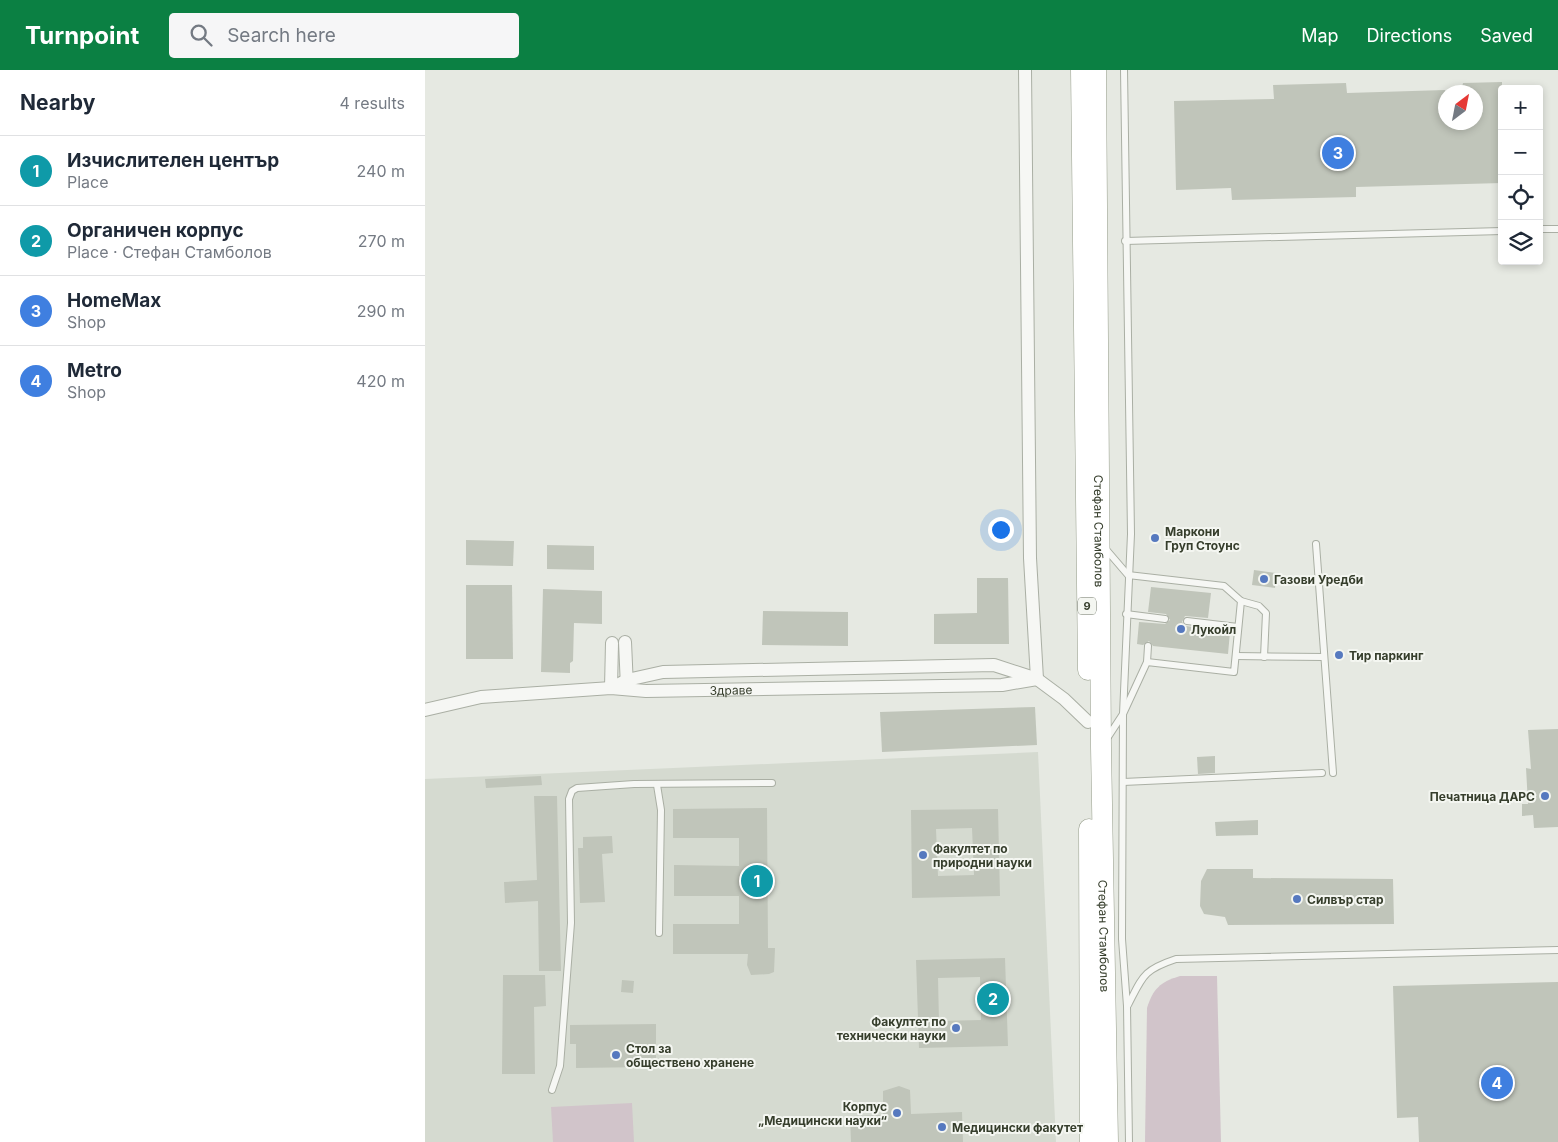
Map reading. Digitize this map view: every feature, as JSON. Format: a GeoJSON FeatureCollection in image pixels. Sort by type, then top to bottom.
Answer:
{"type":"FeatureCollection","features":[{"type":"Feature","properties":{"kind":"highway","name":"Стефан Стамболов"},"geometry":{"type":"LineString","coordinates":[[1081,70],[1088,722],[1090,1142]]}},
{"type":"Feature","properties":{"kind":"highway","name":"Стефан Стамболов"},"geometry":{"type":"LineString","coordinates":[[1096,70],[1101,747],[1108,1142]]}},
{"type":"Feature","properties":{"kind":"street"},"geometry":{"type":"LineString","coordinates":[[1025,70],[1030,558],[1037,679]]}},
{"type":"Feature","properties":{"kind":"street"},"geometry":{"type":"LineString","coordinates":[[611,688],[619,642],[627,685]]}},
{"type":"Feature","properties":{"kind":"street"},"geometry":{"type":"LineString","coordinates":[[425,710],[481,697],[611,688],[627,685],[663,672],[994,665],[1037,679],[1064,699],[1088,722]]}},
{"type":"Feature","properties":{"kind":"street","name":"Здраве"},"geometry":{"type":"LineString","coordinates":[[627,685],[1002,685],[1037,679]]}},
{"type":"Feature","properties":{"kind":"lane"},"geometry":{"type":"LineString","coordinates":[[1124,70],[1125,241],[1131,534],[1123,714],[1122,939],[1127,1006],[1129,1142]]}},
{"type":"Feature","properties":{"kind":"lane"},"geometry":{"type":"LineString","coordinates":[[1543,229],[1558,229]]}},
{"type":"Feature","properties":{"kind":"lane"},"geometry":{"type":"LineString","coordinates":[[1125,241],[1498,231]]}},
{"type":"Feature","properties":{"kind":"lane"},"geometry":{"type":"LineString","coordinates":[[1101,544],[1128,575],[1224,586],[1241,601],[1259,606],[1266,613],[1264,657]]}},
{"type":"Feature","properties":{"kind":"lane"},"geometry":{"type":"LineString","coordinates":[[1315,544],[1333,773]]}},
{"type":"Feature","properties":{"kind":"lane"},"geometry":{"type":"LineString","coordinates":[[1147,662],[1234,672],[1241,601]]}},
{"type":"Feature","properties":{"kind":"lane"},"geometry":{"type":"LineString","coordinates":[[1126,614],[1151,620],[1165,619]]}},
{"type":"Feature","properties":{"kind":"lane"},"geometry":{"type":"LineString","coordinates":[[1187,621],[1239,627]]}},
{"type":"Feature","properties":{"kind":"lane"},"geometry":{"type":"LineString","coordinates":[[1101,747],[1123,714],[1147,662],[1148,646]]}},
{"type":"Feature","properties":{"kind":"lane"},"geometry":{"type":"LineString","coordinates":[[1236,656],[1325,656]]}},
{"type":"Feature","properties":{"kind":"lane"},"geometry":{"type":"LineString","coordinates":[[1123,782],[1322,773]]}},
{"type":"Feature","properties":{"kind":"lane"},"geometry":{"type":"LineString","coordinates":[[552,1090],[560,1066],[571,923],[569,799],[572,791],[577,788],[634,784],[772,783]]}},
{"type":"Feature","properties":{"kind":"lane"},"geometry":{"type":"LineString","coordinates":[[657,785],[661,810],[659,933]]}},
{"type":"Feature","properties":{"kind":"lane"},"geometry":{"type":"LineString","coordinates":[[1127,1006],[1143,974],[1160,964],[1176,959],[1558,950]]}},
{"type":"Feature","properties":{"kind":"shaded area"},"geometry":{"type":"Polygon","coordinates":[[[1038,752],[1056,1142],[425,1142],[425,779],[1038,752]]]}},
{"type":"Feature","properties":{"kind":"shaded area"},"geometry":{"type":"Polygon","coordinates":[[[1180,976],[1217,976],[1221,1142],[1145,1142],[1147,1008],[1158,987],[1180,976]]]}},
{"type":"Feature","properties":{"kind":"shaded area"},"geometry":{"type":"Polygon","coordinates":[[[632,1103],[634,1142],[553,1142],[551,1107],[632,1103]]]}},
{"type":"Feature","properties":{"kind":"building"},"geometry":{"type":"Polygon","coordinates":[[[1502,82],[1502,85],[1498,85],[1498,183],[1356,187],[1356,197],[1232,200],[1231,188],[1176,190],[1174,101],[1274,99],[1273,85],[1346,83],[1347,93],[1438,90],[1438,130],[1483,130],[1483,85],[1463,85],[1463,83],[1502,82]]]}},
{"type":"Feature","properties":{"kind":"building"},"geometry":{"type":"Polygon","coordinates":[[[466,540],[514,541],[513,566],[466,565],[466,540]]]}},
{"type":"Feature","properties":{"kind":"building"},"geometry":{"type":"Polygon","coordinates":[[[547,545],[594,546],[594,570],[547,569],[547,545]]]}},
{"type":"Feature","properties":{"kind":"building","name":"Газови Уредби"},"geometry":{"type":"Polygon","coordinates":[[[1254,570],[1276,573],[1275,588],[1252,585],[1254,570]]]}},
{"type":"Feature","properties":{"kind":"building"},"geometry":{"type":"Polygon","coordinates":[[[977,578],[1008,578],[1009,644],[934,644],[934,614],[977,613],[977,578]]]}},
{"type":"Feature","properties":{"kind":"building"},"geometry":{"type":"Polygon","coordinates":[[[466,585],[512,585],[513,659],[466,659],[466,585]]]}},
{"type":"Feature","properties":{"kind":"building"},"geometry":{"type":"Polygon","coordinates":[[[1151,587],[1211,593],[1208,618],[1185,616],[1182,622],[1186,626],[1230,632],[1228,654],[1153,646],[1149,641],[1143,645],[1137,644],[1139,622],[1165,624],[1170,620],[1166,614],[1148,612],[1151,587]]]}},
{"type":"Feature","properties":{"kind":"building"},"geometry":{"type":"Polygon","coordinates":[[[543,589],[602,591],[602,624],[574,623],[573,661],[570,663],[570,673],[541,672],[543,589]]]}},
{"type":"Feature","properties":{"kind":"building"},"geometry":{"type":"Polygon","coordinates":[[[763,611],[848,612],[848,646],[762,645],[763,611]]]}},
{"type":"Feature","properties":{"kind":"building"},"geometry":{"type":"Polygon","coordinates":[[[1035,707],[1037,745],[882,752],[880,712],[1035,707]]]}},
{"type":"Feature","properties":{"kind":"building"},"geometry":{"type":"Polygon","coordinates":[[[1558,729],[1558,827],[1534,828],[1533,815],[1522,816],[1522,804],[1528,804],[1526,768],[1531,769],[1528,730],[1558,729]]]}},
{"type":"Feature","properties":{"kind":"building"},"geometry":{"type":"Polygon","coordinates":[[[1215,756],[1215,773],[1198,774],[1197,757],[1215,756]]]}},
{"type":"Feature","properties":{"kind":"building"},"geometry":{"type":"Polygon","coordinates":[[[541,776],[542,785],[486,788],[485,779],[541,776]]]}},
{"type":"Feature","properties":{"kind":"building"},"geometry":{"type":"Polygon","coordinates":[[[534,796],[557,796],[561,971],[539,971],[538,901],[505,903],[504,882],[537,880],[534,796]]]}},
{"type":"Feature","properties":{"kind":"building"},"geometry":{"type":"Polygon","coordinates":[[[767,808],[768,948],[775,948],[774,972],[751,975],[747,965],[748,954],[673,954],[673,924],[739,924],[739,896],[674,896],[674,865],[739,866],[739,838],[673,838],[673,809],[767,808]]]}},
{"type":"Feature","properties":{"kind":"building"},"geometry":{"type":"Polygon","coordinates":[[[998,809],[1000,896],[912,898],[911,810],[998,809]],[[972,828],[936,829],[938,876],[974,875],[972,828]]]}},
{"type":"Feature","properties":{"kind":"building"},"geometry":{"type":"Polygon","coordinates":[[[1258,820],[1258,835],[1216,836],[1215,822],[1258,820]]]}},
{"type":"Feature","properties":{"kind":"building"},"geometry":{"type":"Polygon","coordinates":[[[612,836],[613,853],[602,854],[605,902],[580,903],[578,848],[583,848],[583,837],[612,836]]]}},
{"type":"Feature","properties":{"kind":"building","name":"Силвър стар"},"geometry":{"type":"Polygon","coordinates":[[[1207,869],[1253,869],[1253,878],[1393,879],[1394,924],[1228,925],[1225,917],[1204,914],[1200,906],[1201,881],[1207,869]]]}},
{"type":"Feature","properties":{"kind":"building"},"geometry":{"type":"Polygon","coordinates":[[[1005,958],[1008,1046],[919,1048],[916,960],[1005,958]],[[980,977],[938,978],[939,1021],[981,1020],[980,977]]]}},
{"type":"Feature","properties":{"kind":"building"},"geometry":{"type":"Polygon","coordinates":[[[503,975],[545,975],[546,1006],[534,1007],[535,1074],[502,1074],[503,975]]]}},
{"type":"Feature","properties":{"kind":"building"},"geometry":{"type":"Polygon","coordinates":[[[622,980],[634,981],[633,993],[621,992],[622,980]]]}},
{"type":"Feature","properties":{"kind":"building"},"geometry":{"type":"Polygon","coordinates":[[[1558,982],[1558,1142],[1419,1142],[1418,1117],[1397,1118],[1393,986],[1558,982]]]}},
{"type":"Feature","properties":{"kind":"building","name":"Стол за обществено хранене"},"geometry":{"type":"Polygon","coordinates":[[[656,1024],[656,1065],[647,1065],[647,1067],[576,1068],[576,1044],[570,1044],[570,1025],[656,1024]]]}},
{"type":"Feature","properties":{"kind":"building","name":"Корпус „Медицински науки“"},"geometry":{"type":"Polygon","coordinates":[[[899,1086],[910,1090],[911,1114],[962,1112],[963,1142],[851,1142],[850,1116],[883,1115],[883,1091],[899,1086]]]}},
{"type":"Feature","properties":{"kind":"place","name":"HomeMax"},"geometry":{"type":"Point","coordinates":[1338,153]}},
{"type":"Feature","properties":{"kind":"place","name":"Маркони Груп Стоунс"},"geometry":{"type":"Point","coordinates":[1155,538]}},
{"type":"Feature","properties":{"kind":"place","name":"Газови Уредби"},"geometry":{"type":"Point","coordinates":[1264,579]}},
{"type":"Feature","properties":{"kind":"place","name":"Лукойл"},"geometry":{"type":"Point","coordinates":[1181,629]}},
{"type":"Feature","properties":{"kind":"place","name":"Тир паркинг"},"geometry":{"type":"Point","coordinates":[1339,655]}},
{"type":"Feature","properties":{"kind":"place","name":"Печатница ДАРС"},"geometry":{"type":"Point","coordinates":[1545,796]}},
{"type":"Feature","properties":{"kind":"place","name":"Факултет по природни науки"},"geometry":{"type":"Point","coordinates":[923,855]}},
{"type":"Feature","properties":{"kind":"place","name":"Изчислителен център"},"geometry":{"type":"Point","coordinates":[757,881]}},
{"type":"Feature","properties":{"kind":"place","name":"Силвър стар"},"geometry":{"type":"Point","coordinates":[1297,899]}},
{"type":"Feature","properties":{"kind":"place","name":"Органичен корпус"},"geometry":{"type":"Point","coordinates":[993,999]}},
{"type":"Feature","properties":{"kind":"place","name":"Факултет по технически науки"},"geometry":{"type":"Point","coordinates":[956,1028]}},
{"type":"Feature","properties":{"kind":"place","name":"Стол за обществено хранене"},"geometry":{"type":"Point","coordinates":[616,1055]}},
{"type":"Feature","properties":{"kind":"place","name":"Metro"},"geometry":{"type":"Point","coordinates":[1497,1083]}},
{"type":"Feature","properties":{"kind":"place","name":"Корпус „Медицински науки“"},"geometry":{"type":"Point","coordinates":[897,1113]}},
{"type":"Feature","properties":{"kind":"place","name":"Медицински факутет"},"geometry":{"type":"Point","coordinates":[942,1127]}}]}
